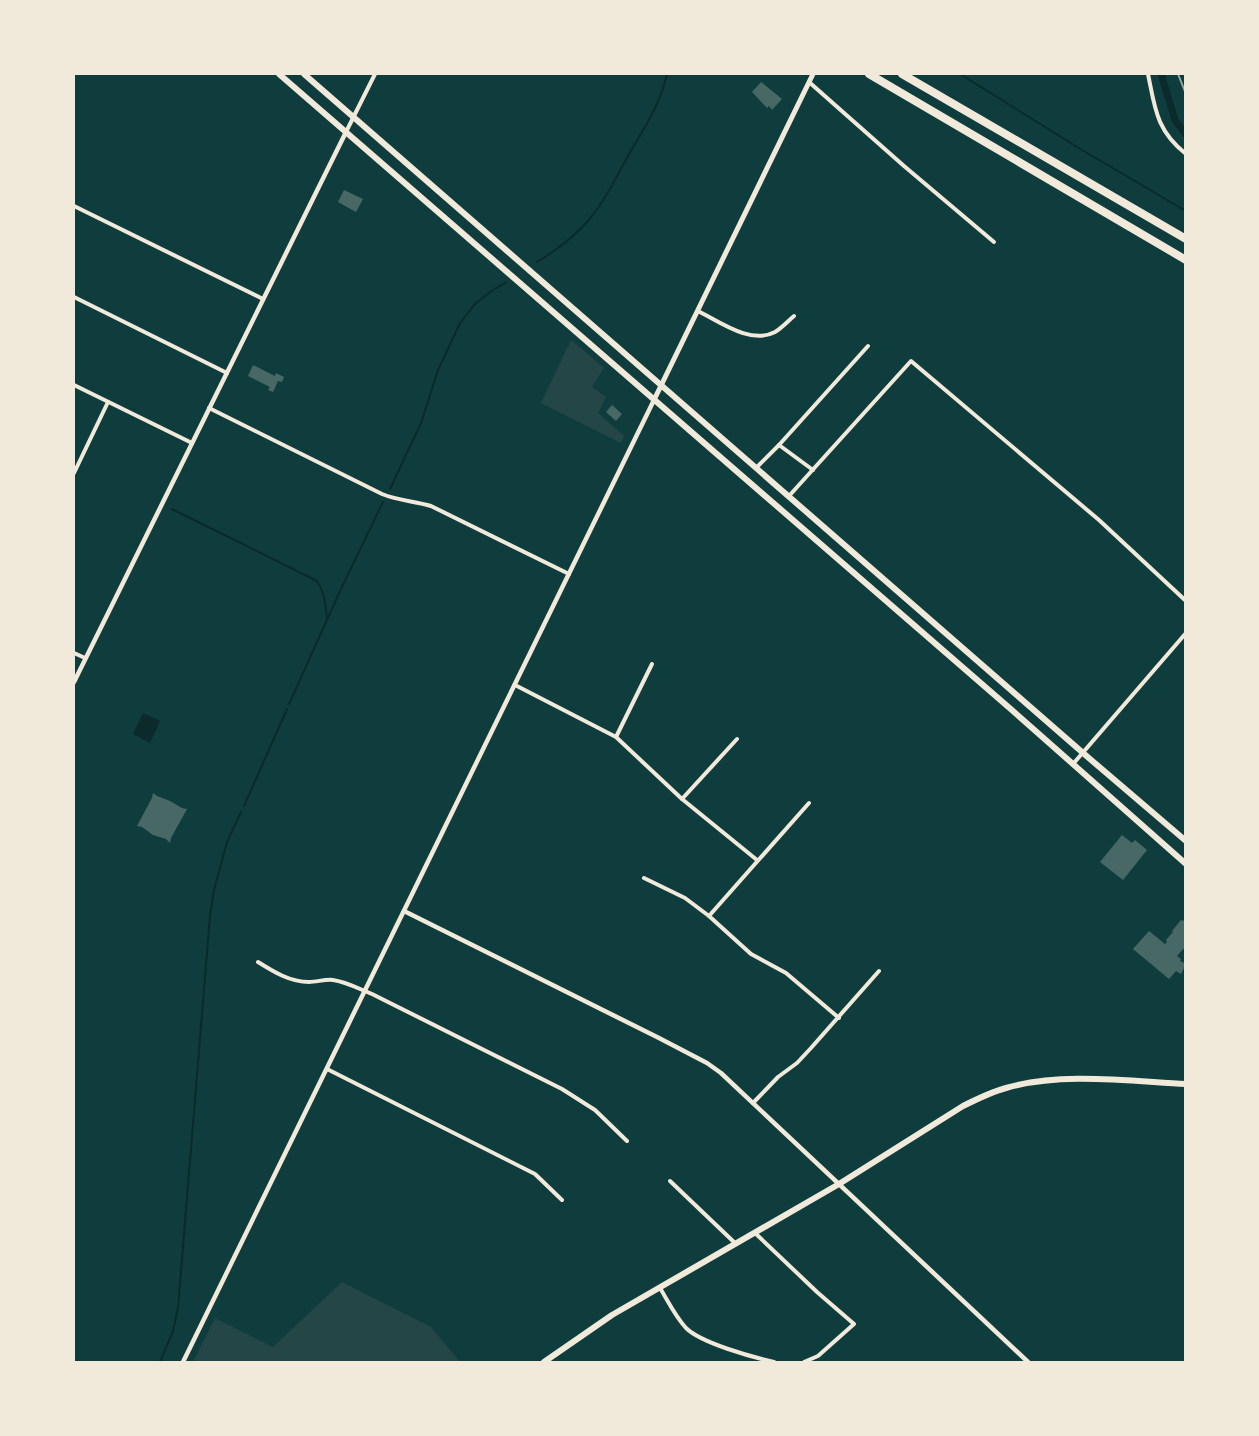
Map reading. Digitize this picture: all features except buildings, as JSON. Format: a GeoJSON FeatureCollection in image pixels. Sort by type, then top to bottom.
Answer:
{"type":"FeatureCollection","features":[{"type":"Feature","properties":{"kind":"highway"},"geometry":{"type":"LineString","coordinates":[[869,74],[1185,260]]}},
{"type":"Feature","properties":{"kind":"highway"},"geometry":{"type":"LineString","coordinates":[[902,74],[1185,239]]}},
{"type":"Feature","properties":{"kind":"main road"},"geometry":{"type":"LineString","coordinates":[[279,74],[1185,864]]}},
{"type":"Feature","properties":{"kind":"main road"},"geometry":{"type":"LineString","coordinates":[[304,74],[1185,841]]}},
{"type":"Feature","properties":{"kind":"main road"},"geometry":{"type":"LineString","coordinates":[[654,400],[813,74]]}},
{"type":"Feature","properties":{"kind":"main road"},"geometry":{"type":"LineString","coordinates":[[543,1362],[659,1286],[839,1184],[963,1106],[983,1096],[1006,1088],[1043,1081],[1073,1079],[1185,1084]]}},
{"type":"Feature","properties":{"kind":"street"},"geometry":{"type":"LineString","coordinates":[[74,682],[375,74]]}},
{"type":"Feature","properties":{"kind":"street"},"geometry":{"type":"LineString","coordinates":[[1148,74],[1159,121],[1168,137],[1185,154]]}},
{"type":"Feature","properties":{"kind":"street"},"geometry":{"type":"LineString","coordinates":[[809,82],[994,242]]}},
{"type":"Feature","properties":{"kind":"street"},"geometry":{"type":"LineString","coordinates":[[74,206],[263,299]]}},
{"type":"Feature","properties":{"kind":"street"},"geometry":{"type":"LineString","coordinates":[[74,297],[227,373]]}},
{"type":"Feature","properties":{"kind":"street"},"geometry":{"type":"LineString","coordinates":[[698,311],[747,335],[762,337],[776,332],[794,316]]}},
{"type":"Feature","properties":{"kind":"street"},"geometry":{"type":"LineString","coordinates":[[756,468],[868,346]]}},
{"type":"Feature","properties":{"kind":"street"},"geometry":{"type":"LineString","coordinates":[[789,496],[911,361],[1099,520],[1185,601]]}},
{"type":"Feature","properties":{"kind":"street"},"geometry":{"type":"LineString","coordinates":[[74,385],[192,443]]}},
{"type":"Feature","properties":{"kind":"street"},"geometry":{"type":"LineString","coordinates":[[183,1362],[654,400]]}},
{"type":"Feature","properties":{"kind":"street"},"geometry":{"type":"LineString","coordinates":[[74,473],[108,402]]}},
{"type":"Feature","properties":{"kind":"street"},"geometry":{"type":"LineString","coordinates":[[209,408],[382,494],[431,506],[570,574]]}},
{"type":"Feature","properties":{"kind":"street"},"geometry":{"type":"LineString","coordinates":[[779,445],[813,470]]}},
{"type":"Feature","properties":{"kind":"street"},"geometry":{"type":"LineString","coordinates":[[1072,764],[1185,633]]}},
{"type":"Feature","properties":{"kind":"street"},"geometry":{"type":"LineString","coordinates":[[74,653],[85,658]]}},
{"type":"Feature","properties":{"kind":"street"},"geometry":{"type":"LineString","coordinates":[[616,737],[652,664]]}},
{"type":"Feature","properties":{"kind":"street"},"geometry":{"type":"LineString","coordinates":[[515,685],[616,737],[682,799],[757,860]]}},
{"type":"Feature","properties":{"kind":"street"},"geometry":{"type":"LineString","coordinates":[[682,799],[737,739]]}},
{"type":"Feature","properties":{"kind":"street"},"geometry":{"type":"LineString","coordinates":[[709,916],[809,803]]}},
{"type":"Feature","properties":{"kind":"street"},"geometry":{"type":"LineString","coordinates":[[645,878],[685,898],[709,916],[751,954],[786,973],[839,1017]]}},
{"type":"Feature","properties":{"kind":"street"},"geometry":{"type":"LineString","coordinates":[[404,911],[707,1063],[721,1073],[1028,1362]]}},
{"type":"Feature","properties":{"kind":"street"},"geometry":{"type":"LineString","coordinates":[[258,962],[278,975],[295,981],[331,980],[366,991],[562,1089],[595,1110],[627,1141]]}},
{"type":"Feature","properties":{"kind":"street"},"geometry":{"type":"LineString","coordinates":[[753,1103],[778,1077],[797,1063],[879,971]]}},
{"type":"Feature","properties":{"kind":"street"},"geometry":{"type":"LineString","coordinates":[[327,1070],[535,1174],[562,1200]]}},
{"type":"Feature","properties":{"kind":"street"},"geometry":{"type":"LineString","coordinates":[[670,1181],[736,1244]]}},
{"type":"Feature","properties":{"kind":"street"},"geometry":{"type":"LineString","coordinates":[[755,1233],[854,1324],[818,1356],[804,1362]]}},
{"type":"Feature","properties":{"kind":"street"},"geometry":{"type":"LineString","coordinates":[[659,1286],[687,1329],[700,1338],[774,1362]]}},
{"type":"Feature","properties":{"kind":"shaded area"},"geometry":{"type":"Polygon","coordinates":[[[571,340],[604,368],[592,387],[606,397],[598,413],[624,436],[621,443],[541,403],[571,340]]]}},
{"type":"Feature","properties":{"kind":"shaded area"},"geometry":{"type":"Polygon","coordinates":[[[143,713],[160,721],[150,743],[133,734],[143,713]]]}},
{"type":"Feature","properties":{"kind":"shaded area"},"geometry":{"type":"Polygon","coordinates":[[[342,1282],[431,1327],[460,1362],[193,1362],[215,1318],[273,1347],[342,1282]]]}},
{"type":"Feature","properties":{"kind":"waterway"},"geometry":{"type":"LineString","coordinates":[[537,262],[575,234],[599,207],[651,116],[667,74]]}},
{"type":"Feature","properties":{"kind":"waterway"},"geometry":{"type":"LineString","coordinates":[[960,74],[1186,211]]}},
{"type":"Feature","properties":{"kind":"waterway"},"geometry":{"type":"LineString","coordinates":[[1161,74],[1175,120],[1186,135]]}},
{"type":"Feature","properties":{"kind":"waterway"},"geometry":{"type":"LineString","coordinates":[[390,489],[421,423],[438,370],[460,323],[475,304],[506,282]]}},
{"type":"Feature","properties":{"kind":"waterway"},"geometry":{"type":"LineString","coordinates":[[289,704],[383,502]]}},
{"type":"Feature","properties":{"kind":"waterway"},"geometry":{"type":"LineString","coordinates":[[172,509],[317,581],[323,594],[327,618]]}},
{"type":"Feature","properties":{"kind":"waterway"},"geometry":{"type":"LineString","coordinates":[[244,806],[287,709]]}},
{"type":"Feature","properties":{"kind":"waterway"},"geometry":{"type":"LineString","coordinates":[[160,1362],[173,1331],[178,1308],[210,916],[214,890],[227,842],[241,812]]}},
{"type":"Feature","properties":{"kind":"railway"},"geometry":{"type":"LineString","coordinates":[[1178,74],[1186,94]]}}]}
